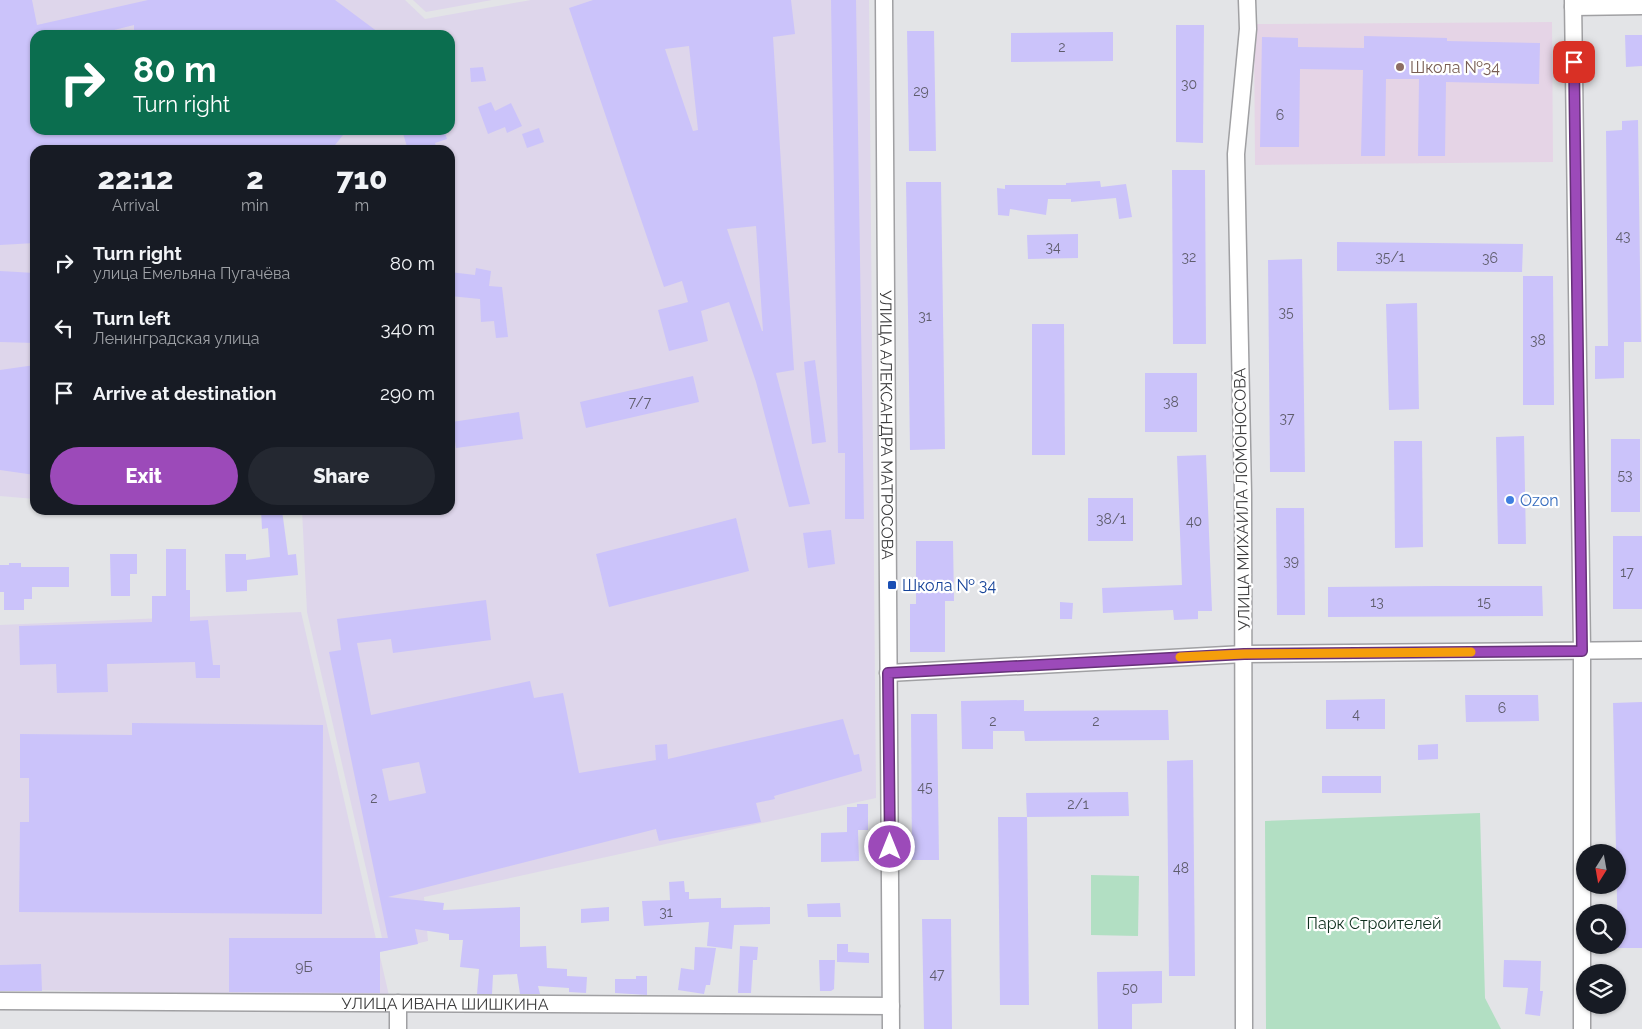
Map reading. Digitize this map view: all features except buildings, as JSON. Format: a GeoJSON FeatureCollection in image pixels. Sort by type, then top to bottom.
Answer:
{"type":"FeatureCollection","features":[{"type":"Feature","properties":{"kind":"street","name":"УЛИЦА АЛЕКСАНДРА МАТРОСОВА"},"geometry":{"type":"LineString","coordinates":[[884,0],[891,1029]]}},
{"type":"Feature","properties":{"kind":"street","name":"УЛИЦА МИХАИЛА ЛОМОНОСОВА"},"geometry":{"type":"LineString","coordinates":[[1244,1029],[1244,654],[1236,154],[1248,29],[1247,0]]}},
{"type":"Feature","properties":{"kind":"street"},"geometry":{"type":"LineString","coordinates":[[1582,1029],[1582,651],[1573,3],[1642,6]]}},
{"type":"Feature","properties":{"kind":"street"},"geometry":{"type":"LineString","coordinates":[[888,673],[1244,654],[1642,650]]}},
{"type":"Feature","properties":{"kind":"street","name":"УЛИЦА ИВАНА ШИШКИНА"},"geometry":{"type":"LineString","coordinates":[[0,1001],[890,1006]]}},
{"type":"Feature","properties":{"kind":"street"},"geometry":{"type":"LineString","coordinates":[[398,1003],[398,1029]]}},
{"type":"Feature","properties":{"kind":"shaded area"},"geometry":{"type":"Polygon","coordinates":[[[0,0],[405,0],[425,19],[531,0],[869,0],[876,798],[424,897],[428,941],[385,951],[307,612],[302,515],[455,515],[455,145],[30,145],[30,499],[0,496],[0,0]]]}},
{"type":"Feature","properties":{"kind":"shaded area"},"geometry":{"type":"Polygon","coordinates":[[[413,0],[492,0],[426,12],[413,0]]]}},
{"type":"Feature","properties":{"kind":"shaded area"},"geometry":{"type":"Polygon","coordinates":[[[1552,22],[1553,162],[1255,165],[1254,24],[1552,22]]]}},
{"type":"Feature","properties":{"kind":"shaded area"},"geometry":{"type":"Polygon","coordinates":[[[301,612],[390,1000],[0,989],[0,625],[301,612]]]}},
{"type":"Feature","properties":{"kind":"green space","name":"Парк Строителей"},"geometry":{"type":"Polygon","coordinates":[[[1480,813],[1485,998],[1501,1029],[1266,1029],[1265,821],[1480,813]]]}},
{"type":"Feature","properties":{"kind":"green space"},"geometry":{"type":"Polygon","coordinates":[[[1091,875],[1139,876],[1138,936],[1091,935],[1091,875]]]}},
{"type":"Feature","properties":{"kind":"slow traffic"},"geometry":{"type":"LineString","coordinates":[[1180,657],[1244,654],[1471,652]]}},
{"type":"Feature","properties":{"kind":"place","name":"Школа №34"},"geometry":{"type":"Point","coordinates":[1400,67]}},
{"type":"Feature","properties":{"kind":"place","name":"Ozon"},"geometry":{"type":"Point","coordinates":[1510,500]}},
{"type":"Feature","properties":{"kind":"place","name":"Школа № 34"},"geometry":{"type":"Point","coordinates":[892,585]}},
{"type":"Feature","properties":{"kind":"route"},"geometry":{"type":"LineString","coordinates":[[890,847],[888,673],[1244,654],[1582,651],[1576,390],[1574,62]]}}]}
